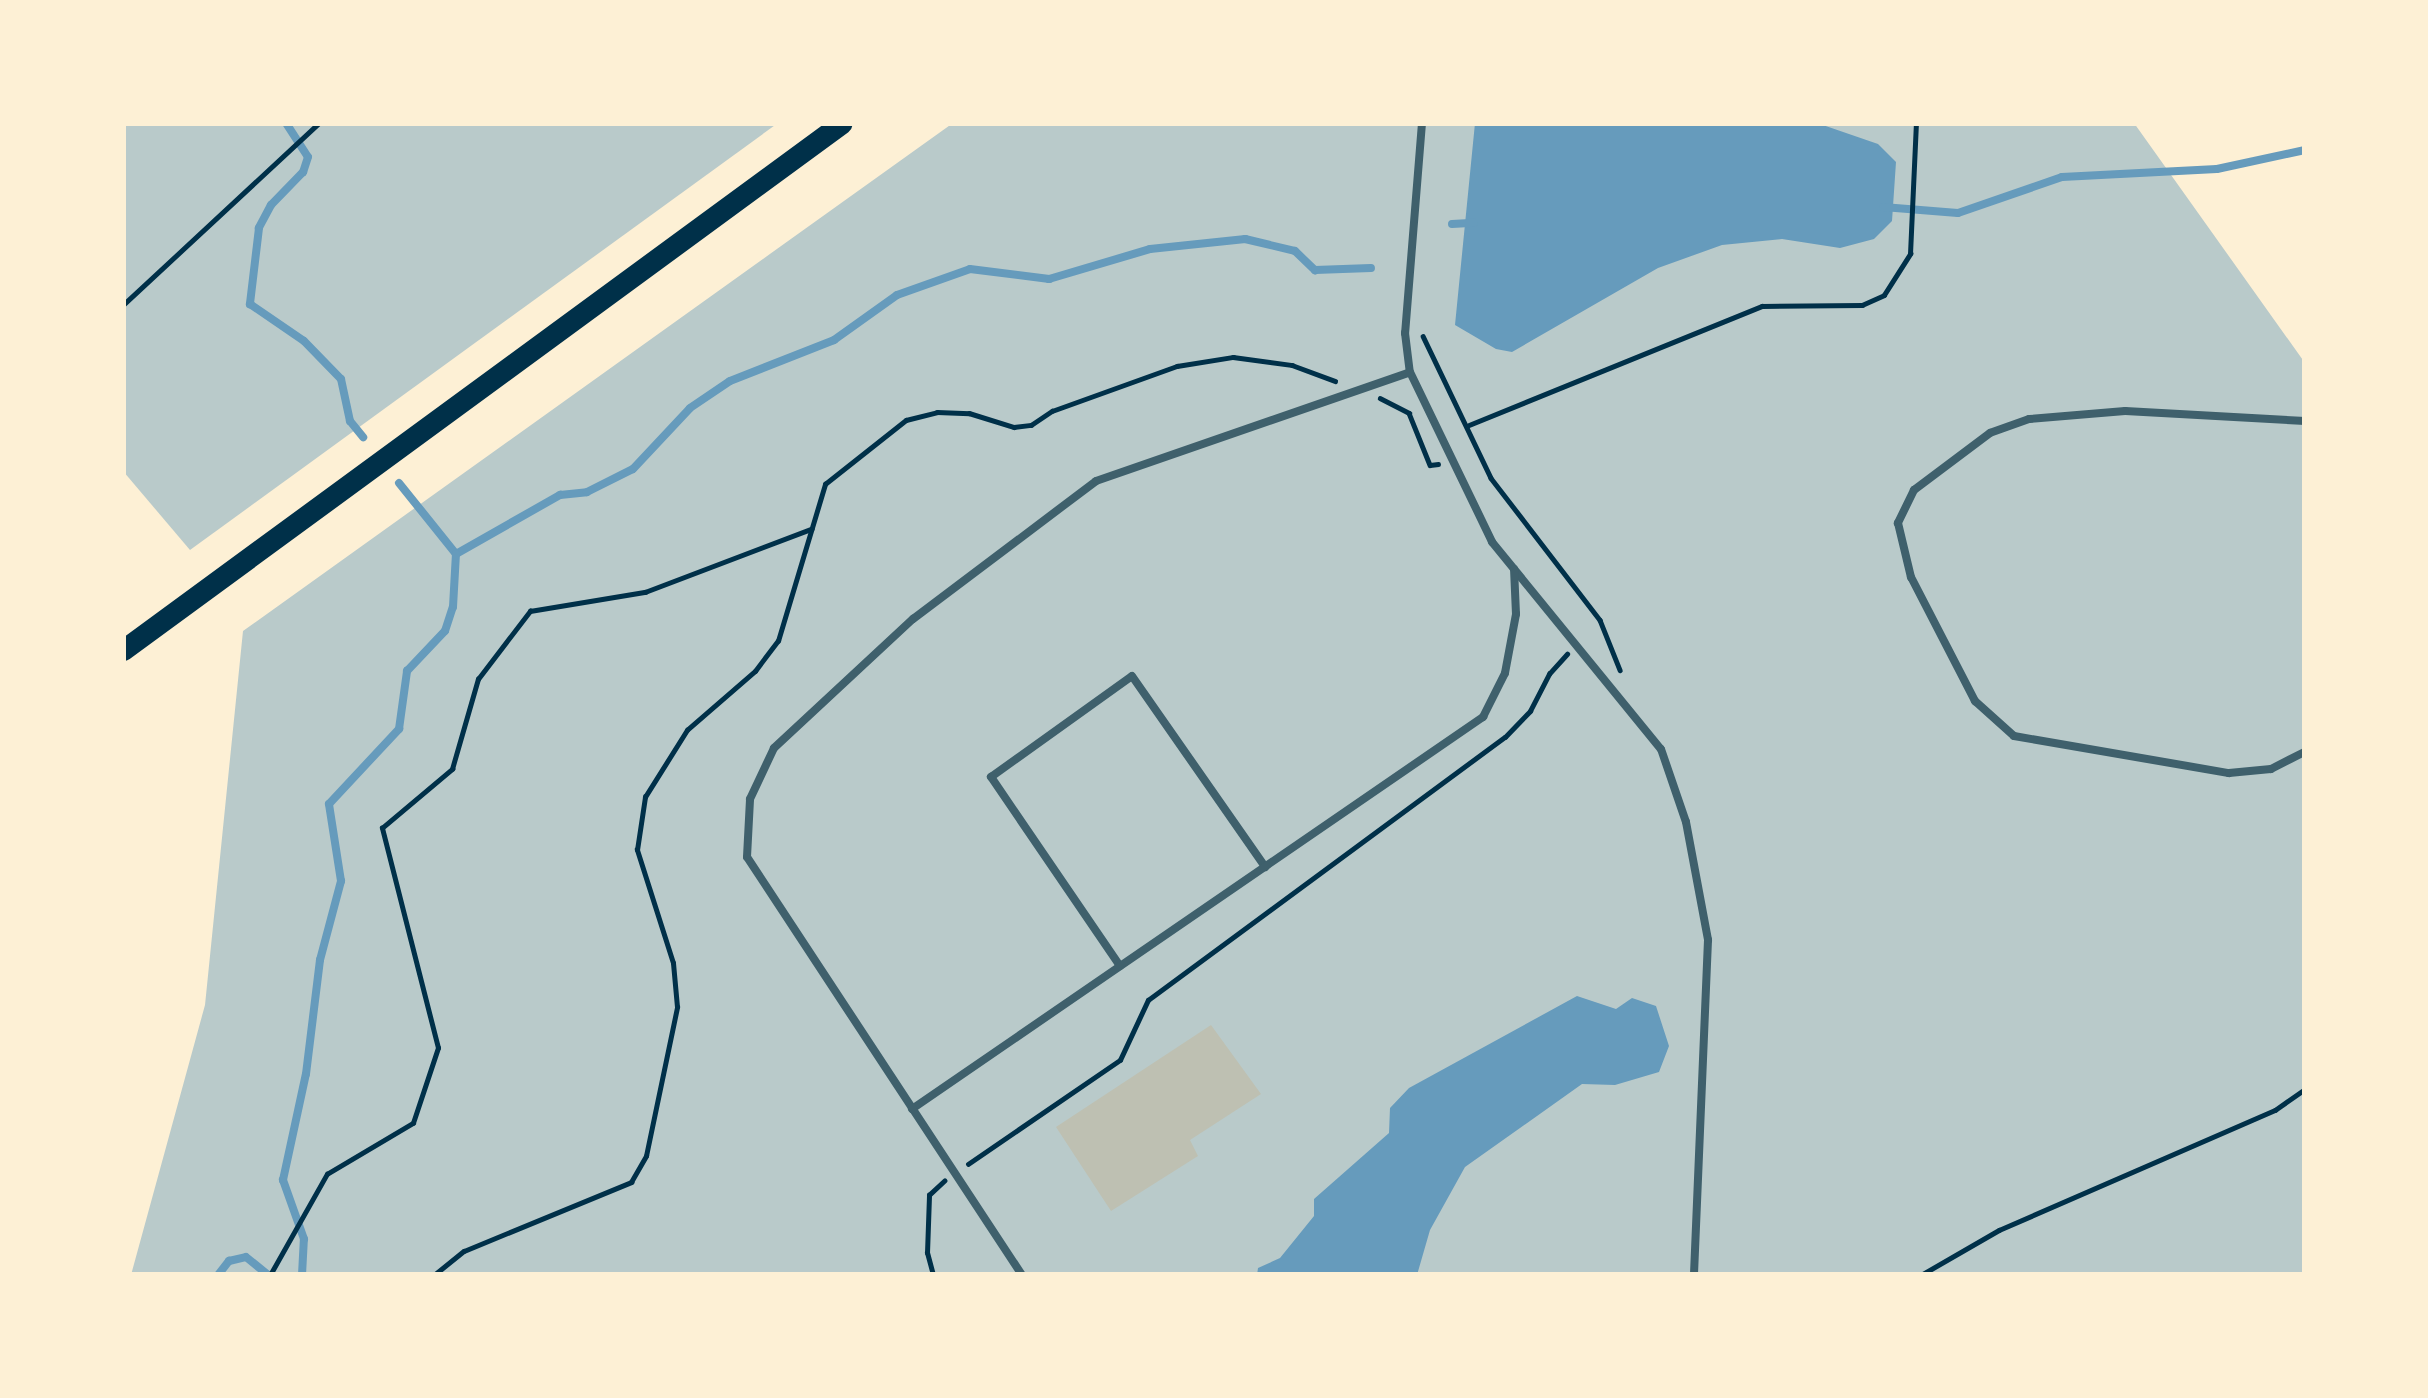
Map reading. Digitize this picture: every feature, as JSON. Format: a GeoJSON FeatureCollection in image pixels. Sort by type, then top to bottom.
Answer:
{"type":"FeatureCollection","features":[{"type":"Feature","properties":{"kind":"main road"},"geometry":{"type":"LineString","coordinates":[[123,650],[842,123]]}},
{"type":"Feature","properties":{"kind":"lane"},"geometry":{"type":"LineString","coordinates":[[1422,123],[1406,310],[1410,372],[1492,542],[1660,749],[1686,822],[1708,940],[1694,1275]]}},
{"type":"Feature","properties":{"kind":"lane"},"geometry":{"type":"LineString","coordinates":[[1022,1275],[747,857],[750,799],[774,748],[913,619],[1096,481],[1410,372]]}},
{"type":"Feature","properties":{"kind":"lane"},"geometry":{"type":"LineString","coordinates":[[2305,421],[2125,411],[2029,419],[1990,433],[1914,490],[1898,523],[1911,578],[1976,700],[2014,736],[2229,773],[2271,769],[2305,752]]}},
{"type":"Feature","properties":{"kind":"lane"},"geometry":{"type":"LineString","coordinates":[[912,1109],[1483,717],[1505,673],[1516,614],[1514,568]]}},
{"type":"Feature","properties":{"kind":"lane"},"geometry":{"type":"LineString","coordinates":[[1120,966],[991,777],[1132,676],[1265,867]]}},
{"type":"Feature","properties":{"kind":"path"},"geometry":{"type":"LineString","coordinates":[[123,305],[319,123]]}},
{"type":"Feature","properties":{"kind":"path"},"geometry":{"type":"LineString","coordinates":[[1469,425],[1762,306],[1862,305],[1884,295],[1910,254],[1916,123]]}},
{"type":"Feature","properties":{"kind":"path"},"geometry":{"type":"LineString","coordinates":[[434,1275],[464,1251],[631,1182],[646,1156],[677,1007],[673,963],[637,850],[645,797],[687,730],[754,671],[778,641],[824,484],[905,420],[937,412],[969,412],[1014,427],[1031,424],[1052,411],[1177,366],[1233,357],[1292,365],[1409,413],[1430,465],[1485,464]]}},
{"type":"Feature","properties":{"kind":"path"},"geometry":{"type":"LineString","coordinates":[[270,1275],[327,1174],[413,1123],[438,1048],[382,828],[452,770],[478,679],[530,611],[645,592],[811,529]]}},
{"type":"Feature","properties":{"kind":"path"},"geometry":{"type":"LineString","coordinates":[[933,1275],[927,1253],[928,1195],[1120,1060],[1148,1000],[1505,737],[1530,711],[1549,674],[1600,620]]}},
{"type":"Feature","properties":{"kind":"path"},"geometry":{"type":"LineString","coordinates":[[1921,1275],[1999,1230],[2275,1110],[2305,1089]]}},
{"type":"Feature","properties":{"kind":"shaded area"},"geometry":{"type":"Polygon","coordinates":[[[123,123],[778,123],[190,550],[123,471],[123,123]]]}},
{"type":"Feature","properties":{"kind":"shaded area"},"geometry":{"type":"Polygon","coordinates":[[[953,123],[2134,123],[2305,363],[2305,1275],[131,1275],[205,1005],[243,631],[953,123]]]}},
{"type":"Feature","properties":{"kind":"water"},"geometry":{"type":"Polygon","coordinates":[[[1475,123],[1817,123],[1878,144],[1896,162],[1892,221],[1874,239],[1840,248],[1782,239],[1722,245],[1658,268],[1512,352],[1496,349],[1455,325],[1475,123]]]}},
{"type":"Feature","properties":{"kind":"water"},"geometry":{"type":"Polygon","coordinates":[[[1577,996],[1616,1009],[1632,998],[1656,1006],[1669,1046],[1659,1072],[1615,1085],[1582,1084],[1465,1167],[1430,1230],[1417,1275],[1257,1275],[1258,1268],[1280,1258],[1314,1216],[1314,1199],[1389,1133],[1390,1108],[1409,1088],[1577,996]]]}},
{"type":"Feature","properties":{"kind":"building"},"geometry":{"type":"Polygon","coordinates":[[[1211,1025],[1261,1094],[1190,1140],[1198,1156],[1111,1211],[1056,1127],[1211,1025]]]}},
{"type":"Feature","properties":{"kind":"waterway"},"geometry":{"type":"LineString","coordinates":[[286,123],[308,157],[303,172],[271,205],[259,228],[250,304],[304,341],[341,379],[350,421],[363,437]]}},
{"type":"Feature","properties":{"kind":"waterway"},"geometry":{"type":"LineString","coordinates":[[1883,207],[1958,213],[2062,177],[2217,169],[2305,150]]}},
{"type":"Feature","properties":{"kind":"waterway"},"geometry":{"type":"LineString","coordinates":[[1452,224],[1474,223]]}},
{"type":"Feature","properties":{"kind":"waterway"},"geometry":{"type":"LineString","coordinates":[[456,554],[560,495],[587,492],[633,469],[690,408],[730,381],[834,340],[897,295],[970,269],[1049,279],[1150,249],[1245,239],[1295,251],[1315,270],[1371,268]]}},
{"type":"Feature","properties":{"kind":"waterway"},"geometry":{"type":"LineString","coordinates":[[399,483],[456,554]]}},
{"type":"Feature","properties":{"kind":"waterway"},"geometry":{"type":"LineString","coordinates":[[302,1275],[304,1239],[283,1180],[306,1074],[320,960],[341,881],[329,804],[399,729],[407,671],[445,631],[453,607],[456,554]]}},
{"type":"Feature","properties":{"kind":"waterway"},"geometry":{"type":"LineString","coordinates":[[218,1275],[229,1261],[246,1257],[268,1275]]}}]}
